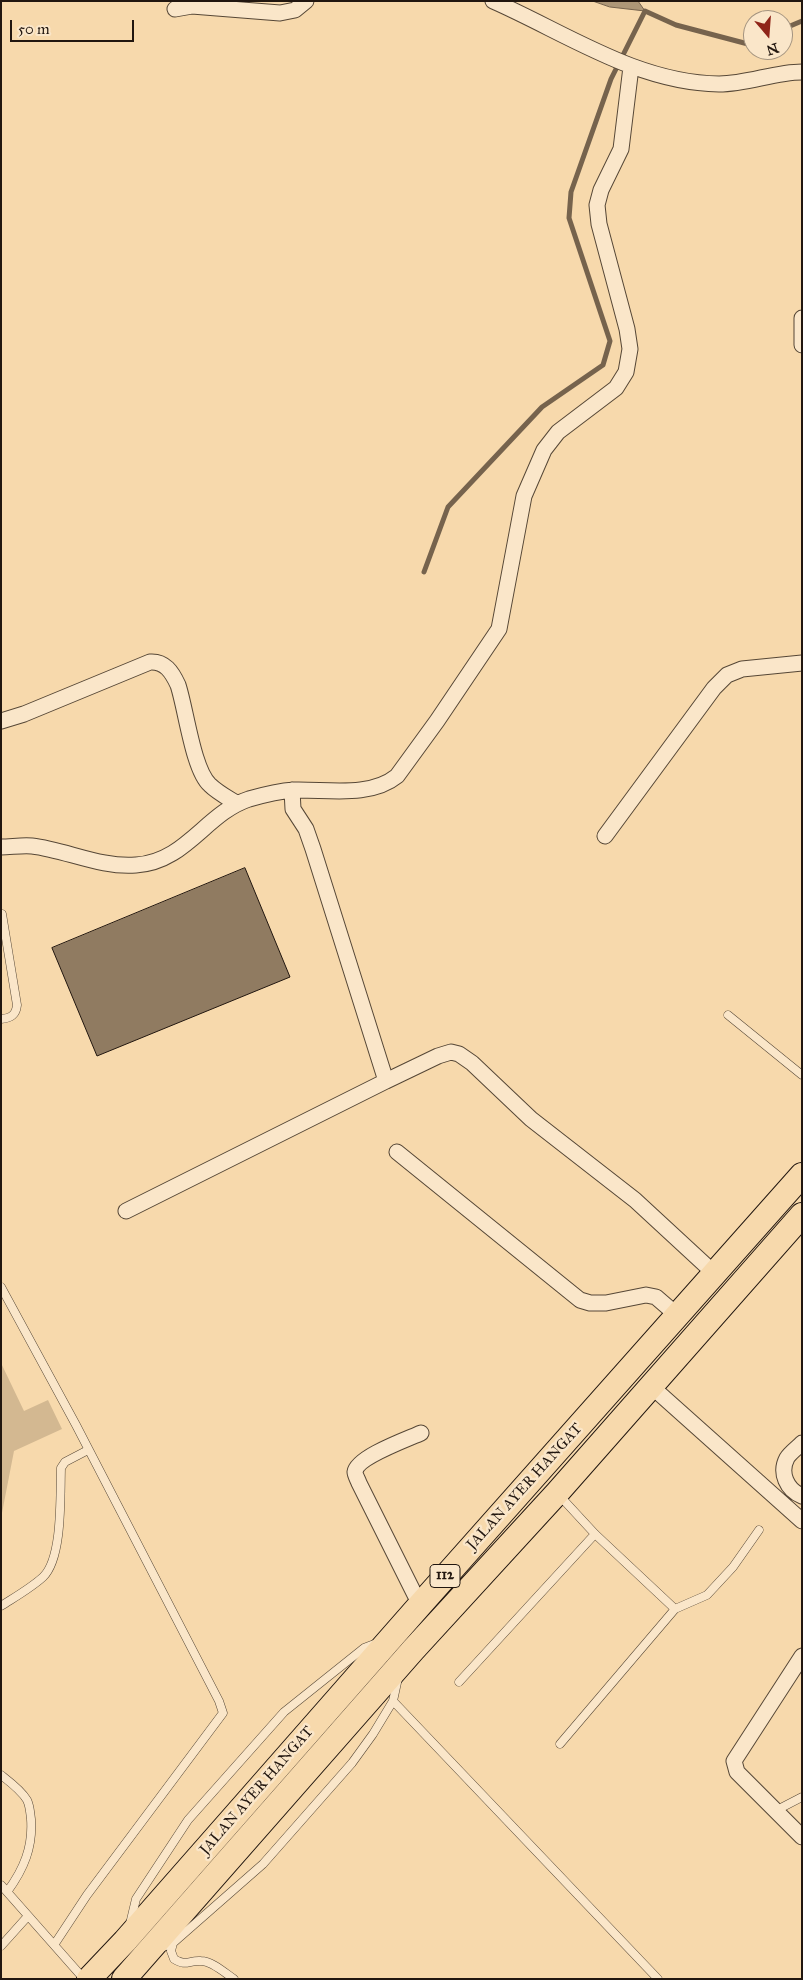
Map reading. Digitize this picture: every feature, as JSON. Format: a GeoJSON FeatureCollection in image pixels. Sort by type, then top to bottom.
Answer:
{"type":"FeatureCollection","features":[{"type":"Feature","properties":{"kind":"main road","name":"JALAN AYER HANGAT"},"geometry":{"type":"LineString","coordinates":[[89,1979],[125,1941],[802,1175]]}},
{"type":"Feature","properties":{"kind":"main road","name":"JALAN AYER HANGAT"},"geometry":{"type":"LineString","coordinates":[[124,1979],[413,1650],[652,1386],[802,1215]]}},
{"type":"Feature","properties":{"kind":"street"},"geometry":{"type":"LineString","coordinates":[[175,10],[192,6],[280,13],[295,10],[306,1]]}},
{"type":"Feature","properties":{"kind":"street"},"geometry":{"type":"LineString","coordinates":[[493,1],[528,16],[628,66],[679,79],[719,84],[739,83],[785,72],[802,72]]}},
{"type":"Feature","properties":{"kind":"street"},"geometry":{"type":"LineString","coordinates":[[1,847],[30,846],[104,862],[137,866],[173,854],[190,843],[236,803],[292,790],[371,788],[388,783],[397,776],[499,628],[524,496],[544,450],[558,432],[616,388],[626,372],[630,348],[627,329],[599,224],[597,205],[601,190],[621,149],[628,66]]}},
{"type":"Feature","properties":{"kind":"street"},"geometry":{"type":"LineString","coordinates":[[802,318],[802,345]]}},
{"type":"Feature","properties":{"kind":"street"},"geometry":{"type":"LineString","coordinates":[[1,721],[24,714],[150,662],[160,663],[172,673],[178,685],[198,763],[204,777],[210,785],[236,803]]}},
{"type":"Feature","properties":{"kind":"street"},"geometry":{"type":"LineString","coordinates":[[606,836],[708,696],[727,675],[742,669],[802,663]]}},
{"type":"Feature","properties":{"kind":"street"},"geometry":{"type":"LineString","coordinates":[[292,790],[293,809],[306,829],[313,849],[386,1081]]}},
{"type":"Feature","properties":{"kind":"street"},"geometry":{"type":"LineString","coordinates":[[126,1211],[386,1081],[450,1052],[459,1054],[472,1063],[531,1119],[635,1200],[714,1273]]}},
{"type":"Feature","properties":{"kind":"street"},"geometry":{"type":"LineString","coordinates":[[397,1152],[580,1300],[590,1303],[606,1303],[646,1295],[656,1297],[678,1316]]}},
{"type":"Feature","properties":{"kind":"street"},"geometry":{"type":"LineString","coordinates":[[652,1386],[802,1521]]}},
{"type":"Feature","properties":{"kind":"street"},"geometry":{"type":"LineString","coordinates":[[420,1605],[359,1483],[356,1472],[359,1463],[421,1433]]}},
{"type":"Feature","properties":{"kind":"street"},"geometry":{"type":"LineString","coordinates":[[802,1443],[787,1459],[783,1474],[789,1487],[802,1496]]}},
{"type":"Feature","properties":{"kind":"street"},"geometry":{"type":"LineString","coordinates":[[802,1656],[734,1761],[737,1772],[802,1837]]}},
{"type":"Feature","properties":{"kind":"lane"},"geometry":{"type":"LineString","coordinates":[[1,1019],[12,1017],[16,1012],[17,1005],[2,914]]}},
{"type":"Feature","properties":{"kind":"lane"},"geometry":{"type":"LineString","coordinates":[[728,1015],[802,1075]]}},
{"type":"Feature","properties":{"kind":"lane"},"geometry":{"type":"LineString","coordinates":[[1,1287],[219,1701],[223,1713],[87,1895],[54,1944]]}},
{"type":"Feature","properties":{"kind":"lane"},"geometry":{"type":"LineString","coordinates":[[1,1606],[44,1577],[54,1563],[57,1549],[61,1468],[65,1462],[88,1450]]}},
{"type":"Feature","properties":{"kind":"lane"},"geometry":{"type":"LineString","coordinates":[[557,1492],[595,1534],[676,1609]]}},
{"type":"Feature","properties":{"kind":"lane"},"geometry":{"type":"LineString","coordinates":[[560,1744],[676,1609],[707,1595],[733,1567],[759,1530]]}},
{"type":"Feature","properties":{"kind":"lane"},"geometry":{"type":"LineString","coordinates":[[458,1682],[595,1534]]}},
{"type":"Feature","properties":{"kind":"lane"},"geometry":{"type":"LineString","coordinates":[[125,1941],[136,1899],[188,1820],[284,1712],[364,1648],[392,1637]]}},
{"type":"Feature","properties":{"kind":"lane"},"geometry":{"type":"LineString","coordinates":[[147,1954],[172,1943],[263,1864],[352,1763],[374,1734],[393,1701],[400,1670],[413,1650]]}},
{"type":"Feature","properties":{"kind":"lane"},"geometry":{"type":"LineString","coordinates":[[393,1701],[658,1979]]}},
{"type":"Feature","properties":{"kind":"lane"},"geometry":{"type":"LineString","coordinates":[[1,1775],[20,1791],[26,1800],[30,1809],[31,1826],[29,1852],[24,1865],[7,1892]]}},
{"type":"Feature","properties":{"kind":"lane"},"geometry":{"type":"LineString","coordinates":[[775,1811],[802,1797]]}},
{"type":"Feature","properties":{"kind":"lane"},"geometry":{"type":"LineString","coordinates":[[1,1884],[84,1979]]}},
{"type":"Feature","properties":{"kind":"lane"},"geometry":{"type":"LineString","coordinates":[[1,1946],[28,1916]]}},
{"type":"Feature","properties":{"kind":"lane"},"geometry":{"type":"LineString","coordinates":[[172,1943],[171,1950],[174,1960],[182,1964],[201,1961],[211,1964],[234,1979]]}},
{"type":"Feature","properties":{"kind":"shaded area"},"geometry":{"type":"Polygon","coordinates":[[[593,1],[638,1],[645,11],[610,7],[593,1]]]}},
{"type":"Feature","properties":{"kind":"shaded area"},"geometry":{"type":"Polygon","coordinates":[[[1,1363],[24,1411],[48,1400],[62,1429],[14,1451],[1,1518],[1,1363]]]}},
{"type":"Feature","properties":{"kind":"building"},"geometry":{"type":"Polygon","coordinates":[[[245,868],[290,977],[97,1056],[52,948],[245,868]]]}},
{"type":"Feature","properties":{"kind":"waterway"},"geometry":{"type":"LineString","coordinates":[[424,572],[448,507],[542,407],[603,365],[610,341],[569,218],[571,192],[611,79],[645,11],[676,25],[743,43]]}},
{"type":"Feature","properties":{"kind":"waterway"},"geometry":{"type":"LineString","coordinates":[[793,25],[802,21]]}}]}
